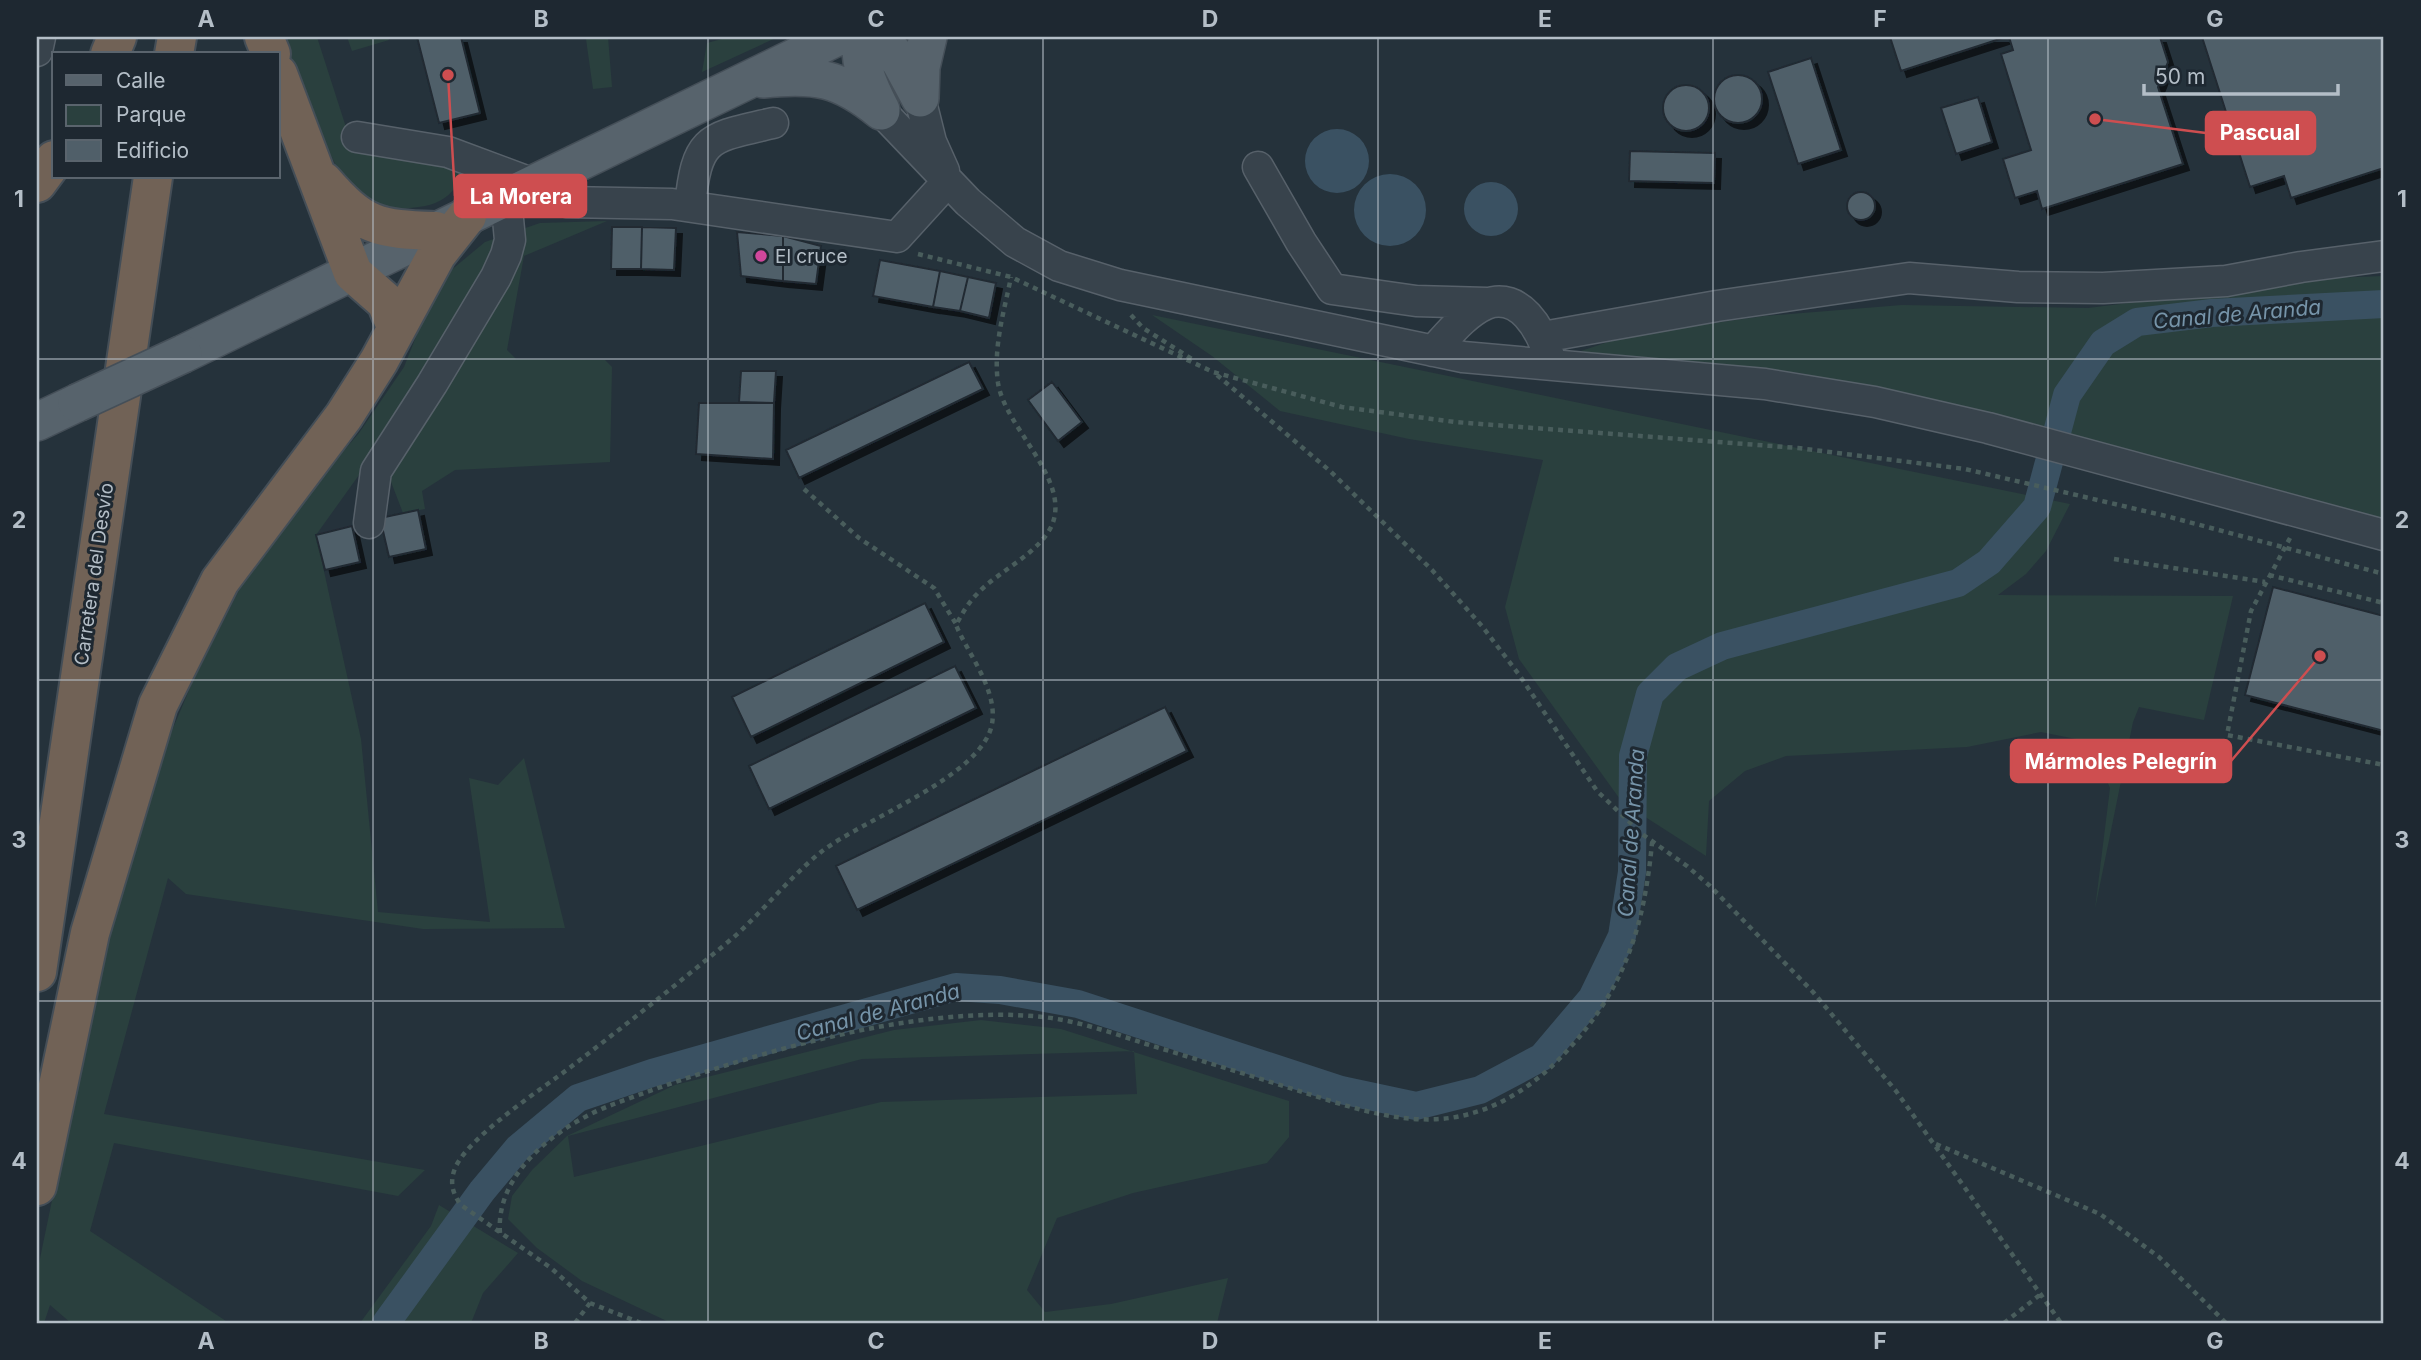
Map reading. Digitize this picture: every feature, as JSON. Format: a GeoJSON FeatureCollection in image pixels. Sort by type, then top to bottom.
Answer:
{"type":"FeatureCollection","features":[{"type":"Feature","properties":{"kind":"highway"},"geometry":{"type":"LineString","coordinates":[[280,79],[353,273],[386,302],[396,327]]}},
{"type":"Feature","properties":{"kind":"highway"},"geometry":{"type":"LineString","coordinates":[[37,183],[52,163]]}},
{"type":"Feature","properties":{"kind":"highway"},"geometry":{"type":"LineString","coordinates":[[315,172],[355,215],[391,229],[452,224]]}},
{"type":"Feature","properties":{"kind":"highway","name":"Carretera del Desvío"},"geometry":{"type":"LineString","coordinates":[[37,972],[153,178]]}},
{"type":"Feature","properties":{"kind":"highway"},"geometry":{"type":"LineString","coordinates":[[37,1186],[90,933],[158,705],[220,580],[344,416],[379,361],[452,224]]}},
{"type":"Feature","properties":{"kind":"main road"},"geometry":{"type":"LineString","coordinates":[[37,422],[353,273],[837,37]]}},
{"type":"Feature","properties":{"kind":"main road"},"geometry":{"type":"LineString","coordinates":[[861,37],[860,52],[865,79],[881,111]]}},
{"type":"Feature","properties":{"kind":"main road"},"geometry":{"type":"LineString","coordinates":[[879,37],[900,61],[920,98]]}},
{"type":"Feature","properties":{"kind":"main road"},"geometry":{"type":"LineString","coordinates":[[920,98],[921,67],[929,37]]}},
{"type":"Feature","properties":{"kind":"main road"},"geometry":{"type":"LineString","coordinates":[[748,80],[804,75],[856,90],[881,111]]}},
{"type":"Feature","properties":{"kind":"street"},"geometry":{"type":"LineString","coordinates":[[37,51],[40,37]]}},
{"type":"Feature","properties":{"kind":"street"},"geometry":{"type":"LineString","coordinates":[[920,98],[931,142],[948,181]]}},
{"type":"Feature","properties":{"kind":"street"},"geometry":{"type":"LineString","coordinates":[[881,111],[968,202],[1015,242],[1059,266],[1119,285],[1433,351],[1552,366],[1765,384],[1875,402],[2052,445],[2384,535]]}},
{"type":"Feature","properties":{"kind":"street"},"geometry":{"type":"LineString","coordinates":[[690,206],[698,156],[710,144],[731,132],[773,122]]}},
{"type":"Feature","properties":{"kind":"street"},"geometry":{"type":"LineString","coordinates":[[357,137],[448,152],[520,191],[506,255],[432,384],[376,471],[369,523]]}},
{"type":"Feature","properties":{"kind":"street"},"geometry":{"type":"LineString","coordinates":[[1258,167],[1301,242],[1332,289],[1416,301],[1512,303],[1526,313],[1543,337],[1552,366]]}},
{"type":"Feature","properties":{"kind":"street"},"geometry":{"type":"LineString","coordinates":[[566,202],[624,201],[690,206],[897,237],[948,181]]}},
{"type":"Feature","properties":{"kind":"street"},"geometry":{"type":"LineString","coordinates":[[1543,337],[1717,306],[1909,278],[2018,287],[2103,288],[2226,281],[2301,267],[2384,256]]}},
{"type":"Feature","properties":{"kind":"street"},"geometry":{"type":"LineString","coordinates":[[1433,351],[1465,318],[1487,303]]}},
{"type":"Feature","properties":{"kind":"path"},"geometry":{"type":"LineString","coordinates":[[913,253],[1011,277],[1213,372],[1342,407],[1392,414],[1885,457],[2035,485],[2384,574]]}},
{"type":"Feature","properties":{"kind":"path"},"geometry":{"type":"LineString","coordinates":[[956,625],[978,593],[1036,544],[1051,527],[1056,508],[1043,469],[998,386],[997,343],[1011,277]]}},
{"type":"Feature","properties":{"kind":"path"},"geometry":{"type":"LineString","coordinates":[[1119,285],[1128,312],[1143,328],[1213,372],[1330,471],[1432,570],[1482,626],[1520,676],[1598,791],[1652,843],[1687,866],[1710,886],[1813,992],[1861,1046],[1935,1143],[2061,1323]]}},
{"type":"Feature","properties":{"kind":"path"},"geometry":{"type":"LineString","coordinates":[[641,1323],[590,1303],[551,1268],[461,1205],[453,1195],[451,1184],[456,1166],[473,1146],[735,936],[820,853],[847,833],[928,790],[958,769],[981,746],[992,724],[990,699],[978,668],[934,589],[918,575],[859,538],[804,489]]}},
{"type":"Feature","properties":{"kind":"path"},"geometry":{"type":"LineString","coordinates":[[2302,513],[2251,611],[2227,735],[2384,765]]}},
{"type":"Feature","properties":{"kind":"path"},"geometry":{"type":"LineString","coordinates":[[2114,559],[2264,582]]}},
{"type":"Feature","properties":{"kind":"path"},"geometry":{"type":"LineString","coordinates":[[2269,575],[2384,603]]}},
{"type":"Feature","properties":{"kind":"path"},"geometry":{"type":"LineString","coordinates":[[500,1233],[501,1204],[510,1184],[543,1147],[593,1112],[646,1092],[841,1035],[961,1016],[1046,1018],[1095,1028],[1370,1113],[1441,1118],[1469,1114],[1525,1087],[1553,1066],[1604,1008],[1625,969],[1638,932],[1652,843]]}},
{"type":"Feature","properties":{"kind":"path"},"geometry":{"type":"LineString","coordinates":[[1935,1143],[2100,1214],[2159,1257],[2226,1323]]}},
{"type":"Feature","properties":{"kind":"path"},"geometry":{"type":"LineString","coordinates":[[2004,1323],[2041,1294]]}},
{"type":"Feature","properties":{"kind":"path"},"geometry":{"type":"LineString","coordinates":[[575,1323],[590,1303]]}},
{"type":"Feature","properties":{"kind":"green space"},"geometry":{"type":"Polygon","coordinates":[[[282,37],[317,37],[353,149],[430,159],[461,171],[454,189],[438,202],[408,208],[382,207],[358,197],[338,170],[327,148],[282,37]]]}},
{"type":"Feature","properties":{"kind":"green space"},"geometry":{"type":"Polygon","coordinates":[[[347,37],[388,37],[389,40],[352,51],[347,37]]]}},
{"type":"Feature","properties":{"kind":"green space"},"geometry":{"type":"Polygon","coordinates":[[[608,37],[612,87],[593,89],[586,39],[608,37]]]}},
{"type":"Feature","properties":{"kind":"green space"},"geometry":{"type":"Polygon","coordinates":[[[729,37],[778,37],[702,72],[707,43],[729,37]]]}},
{"type":"Feature","properties":{"kind":"green space"},"geometry":{"type":"Polygon","coordinates":[[[607,221],[524,256],[507,350],[516,359],[605,360],[612,367],[610,462],[455,470],[422,491],[425,509],[403,513],[388,474],[364,468],[316,535],[361,739],[378,912],[490,922],[469,778],[498,785],[524,758],[565,928],[423,929],[186,894],[168,878],[104,1114],[425,1170],[398,1196],[114,1143],[90,1231],[229,1323],[71,1323],[50,1305],[44,1323],[37,1323],[37,1273],[113,905],[158,764],[192,683],[261,547],[359,433],[404,367],[438,281],[485,242],[540,223],[607,221]]]}},
{"type":"Feature","properties":{"kind":"green space"},"geometry":{"type":"Polygon","coordinates":[[[2384,276],[2384,519],[2084,439],[1800,373],[1575,353],[1629,335],[1764,316],[1902,305],[2088,308],[2330,278],[2384,276]]]}},
{"type":"Feature","properties":{"kind":"green space"},"geometry":{"type":"Polygon","coordinates":[[[1152,315],[2070,504],[2046,551],[2026,574],[1998,595],[2233,596],[2204,720],[2139,707],[2133,722],[2095,909],[2110,788],[2091,742],[2041,732],[1967,747],[1786,756],[1745,771],[1709,801],[1706,856],[1622,802],[1519,659],[1505,607],[1543,460],[1409,439],[1280,411],[1212,356],[1152,315]]]}},
{"type":"Feature","properties":{"kind":"green space"},"geometry":{"type":"Polygon","coordinates":[[[981,1020],[1061,1029],[1131,1051],[862,1059],[568,1136],[574,1177],[881,1102],[1137,1094],[1134,1052],[1289,1101],[1289,1137],[1267,1163],[1133,1193],[1057,1218],[1027,1290],[1045,1312],[1111,1304],[1228,1278],[1217,1323],[671,1323],[582,1281],[537,1248],[508,1219],[512,1196],[532,1170],[567,1136],[675,1085],[894,1030],[981,1020]]]}},
{"type":"Feature","properties":{"kind":"green space"},"geometry":{"type":"Polygon","coordinates":[[[439,1205],[518,1253],[483,1293],[471,1323],[360,1323],[431,1226],[439,1205]]]}},
{"type":"Feature","properties":{"kind":"water"},"geometry":{"type":"Polygon","coordinates":[[[1331,129],[1343,129],[1360,138],[1367,149],[1367,173],[1360,184],[1343,193],[1331,193],[1319,188],[1310,179],[1305,167],[1305,155],[1310,143],[1319,134],[1331,129]]]}},
{"type":"Feature","properties":{"kind":"water"},"geometry":{"type":"Polygon","coordinates":[[[1390,174],[1410,180],[1420,190],[1426,210],[1420,230],[1410,240],[1390,246],[1370,240],[1360,230],[1354,210],[1360,190],[1370,180],[1390,174]]]}},
{"type":"Feature","properties":{"kind":"water"},"geometry":{"type":"Polygon","coordinates":[[[1491,182],[1510,190],[1518,209],[1510,228],[1491,236],[1472,228],[1464,209],[1472,190],[1491,182]]]}},
{"type":"Feature","properties":{"kind":"building"},"geometry":{"type":"Polygon","coordinates":[[[417,37],[461,37],[480,113],[439,123],[417,37]]]}},
{"type":"Feature","properties":{"kind":"building"},"geometry":{"type":"Polygon","coordinates":[[[1890,37],[2006,37],[1901,71],[1890,37]]]}},
{"type":"Feature","properties":{"kind":"building"},"geometry":{"type":"Polygon","coordinates":[[[2009,37],[2160,37],[2168,62],[2158,87],[2183,164],[2042,209],[2037,191],[2015,198],[2003,159],[2031,150],[2001,54],[2013,50],[2009,37]]]}},
{"type":"Feature","properties":{"kind":"building"},"geometry":{"type":"Polygon","coordinates":[[[2202,37],[2384,37],[2384,168],[2291,198],[2284,176],[2250,187],[2202,37]]]}},
{"type":"Feature","properties":{"kind":"building"},"geometry":{"type":"Polygon","coordinates":[[[1811,58],[1841,150],[1798,164],[1768,72],[1811,58]]]}},
{"type":"Feature","properties":{"kind":"building"},"geometry":{"type":"Polygon","coordinates":[[[1738,75],[1747,76],[1755,82],[1761,90],[1761,108],[1755,116],[1747,122],[1738,123],[1729,122],[1721,116],[1715,108],[1714,99],[1715,90],[1721,82],[1729,76],[1738,75]]]}},
{"type":"Feature","properties":{"kind":"building"},"geometry":{"type":"Polygon","coordinates":[[[1686,85],[1702,92],[1709,108],[1702,124],[1686,131],[1670,124],[1663,108],[1670,92],[1686,85]]]}},
{"type":"Feature","properties":{"kind":"building"},"geometry":{"type":"Polygon","coordinates":[[[1978,97],[1992,142],[1956,154],[1941,108],[1978,97]]]}},
{"type":"Feature","properties":{"kind":"building"},"geometry":{"type":"Polygon","coordinates":[[[1630,151],[1715,153],[1714,183],[1629,181],[1630,151]]]}},
{"type":"Feature","properties":{"kind":"building"},"geometry":{"type":"Polygon","coordinates":[[[1861,192],[1871,196],[1875,206],[1871,216],[1861,220],[1851,216],[1847,206],[1851,196],[1861,192]]]}},
{"type":"Feature","properties":{"kind":"building"},"geometry":{"type":"Polygon","coordinates":[[[612,227],[642,227],[641,269],[611,269],[612,227]]]}},
{"type":"Feature","properties":{"kind":"building"},"geometry":{"type":"Polygon","coordinates":[[[642,227],[676,228],[674,270],[641,269],[642,227]]]}},
{"type":"Feature","properties":{"kind":"building","name":"El cruce"},"geometry":{"type":"Polygon","coordinates":[[[737,232],[783,236],[783,281],[741,276],[737,232]]]}},
{"type":"Feature","properties":{"kind":"building"},"geometry":{"type":"Polygon","coordinates":[[[783,236],[821,246],[816,284],[783,281],[783,236]]]}},
{"type":"Feature","properties":{"kind":"building"},"geometry":{"type":"Polygon","coordinates":[[[880,260],[940,271],[933,307],[873,296],[880,260]]]}},
{"type":"Feature","properties":{"kind":"building"},"geometry":{"type":"Polygon","coordinates":[[[940,271],[968,277],[960,311],[933,307],[940,271]]]}},
{"type":"Feature","properties":{"kind":"building"},"geometry":{"type":"Polygon","coordinates":[[[968,277],[996,283],[989,318],[960,311],[968,277]]]}},
{"type":"Feature","properties":{"kind":"building"},"geometry":{"type":"Polygon","coordinates":[[[969,362],[983,389],[799,478],[786,450],[969,362]]]}},
{"type":"Feature","properties":{"kind":"building"},"geometry":{"type":"Polygon","coordinates":[[[741,371],[776,371],[774,403],[739,402],[741,371]]]}},
{"type":"Feature","properties":{"kind":"building"},"geometry":{"type":"Polygon","coordinates":[[[1052,382],[1082,422],[1058,441],[1028,400],[1052,382]]]}},
{"type":"Feature","properties":{"kind":"building"},"geometry":{"type":"Polygon","coordinates":[[[699,403],[774,403],[773,459],[696,454],[699,403]]]}},
{"type":"Feature","properties":{"kind":"building"},"geometry":{"type":"Polygon","coordinates":[[[418,510],[426,549],[389,557],[380,518],[418,510]]]}},
{"type":"Feature","properties":{"kind":"building"},"geometry":{"type":"Polygon","coordinates":[[[352,526],[360,562],[325,570],[316,535],[352,526]]]}},
{"type":"Feature","properties":{"kind":"building"},"geometry":{"type":"Polygon","coordinates":[[[2273,587],[2384,616],[2384,731],[2245,695],[2273,587]]]}},
{"type":"Feature","properties":{"kind":"building"},"geometry":{"type":"Polygon","coordinates":[[[925,603],[944,642],[751,737],[732,697],[925,603]]]}},
{"type":"Feature","properties":{"kind":"building"},"geometry":{"type":"Polygon","coordinates":[[[955,666],[976,708],[769,809],[749,766],[955,666]]]}},
{"type":"Feature","properties":{"kind":"building"},"geometry":{"type":"Polygon","coordinates":[[[1165,707],[1187,751],[857,910],[836,866],[1165,707]]]}},
{"type":"Feature","properties":{"kind":"waterway","name":"Canal de Aranda"},"geometry":{"type":"LineString","coordinates":[[386,1323],[482,1191],[518,1148],[578,1098],[652,1073],[956,987],[1000,990],[1078,1004],[1341,1090],[1416,1106],[1480,1090],[1542,1057],[1592,998],[1622,936],[1632,872],[1633,756],[1650,694],[1677,667],[1722,646],[1958,583],[1989,562],[2037,507],[2067,395],[2103,343],[2137,322],[2212,313],[2384,304]]}},
{"type":"Feature","properties":{"kind":"place","name":"La Morera"},"geometry":{"type":"Point","coordinates":[448,75]}},
{"type":"Feature","properties":{"kind":"place","name":"Pascual"},"geometry":{"type":"Point","coordinates":[2095,119]}},
{"type":"Feature","properties":{"kind":"place","name":"El cruce"},"geometry":{"type":"Point","coordinates":[761,256]}},
{"type":"Feature","properties":{"kind":"place","name":"Mármoles Pelegrín"},"geometry":{"type":"Point","coordinates":[2320,656]}}]}
